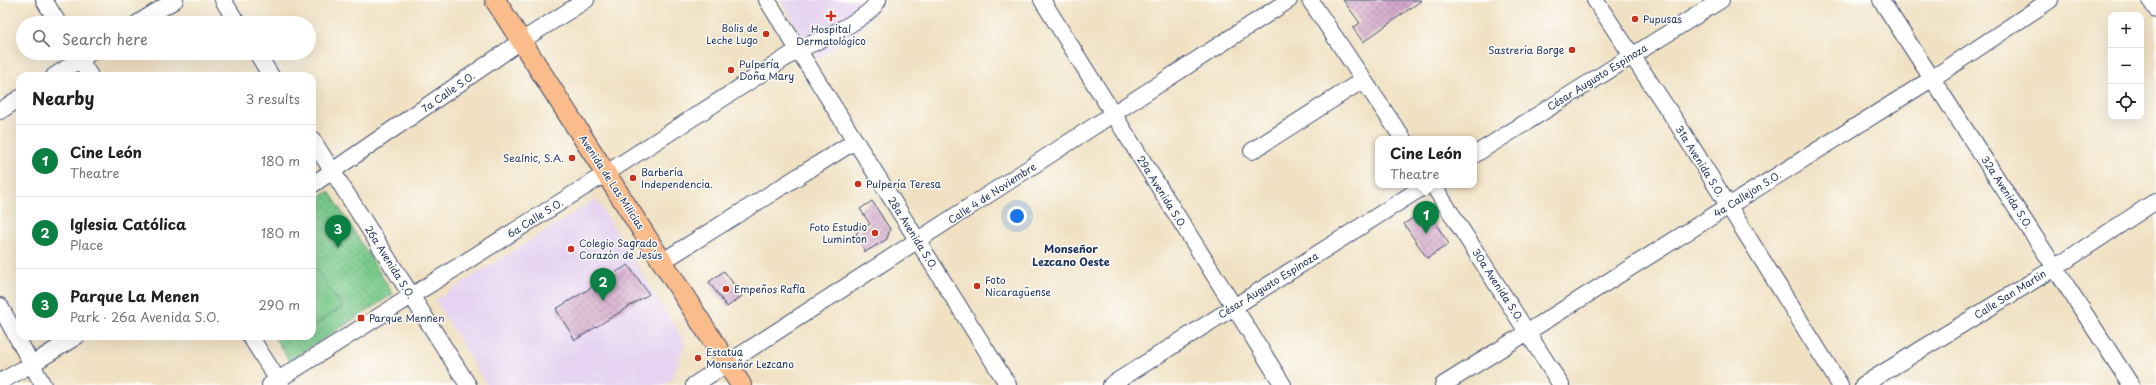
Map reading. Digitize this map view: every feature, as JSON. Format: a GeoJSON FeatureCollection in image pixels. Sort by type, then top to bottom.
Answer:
{"type":"FeatureCollection","features":[{"type":"Feature","properties":{"kind":"main road","name":"Avenida de Las Milicias"},"geometry":{"type":"LineString","coordinates":[[495,0],[741,385]]}},
{"type":"Feature","properties":{"kind":"street"},"geometry":{"type":"LineString","coordinates":[[44,0],[54,16]]}},
{"type":"Feature","properties":{"kind":"street"},"geometry":{"type":"LineString","coordinates":[[149,16],[175,0]]}},
{"type":"Feature","properties":{"kind":"street"},"geometry":{"type":"LineString","coordinates":[[223,0],[233,16]]}},
{"type":"Feature","properties":{"kind":"street","name":"7a Calle S.O."},"geometry":{"type":"LineString","coordinates":[[316,183],[521,41],[586,0]]}},
{"type":"Feature","properties":{"kind":"street","name":"28a Avenida S.O."},"geometry":{"type":"LineString","coordinates":[[767,0],[1008,385]]}},
{"type":"Feature","properties":{"kind":"street","name":"6a Calle S.O."},"geometry":{"type":"LineString","coordinates":[[276,383],[412,295],[606,174],[798,50],[867,13],[876,6],[878,0]]}},
{"type":"Feature","properties":{"kind":"street","name":"29a Avenida S.O."},"geometry":{"type":"LineString","coordinates":[[1042,0],[1283,385]]}},
{"type":"Feature","properties":{"kind":"street","name":"Calle 4 de Noviembre"},"geometry":{"type":"LineString","coordinates":[[694,385],[1289,0]]}},
{"type":"Feature","properties":{"kind":"street"},"geometry":{"type":"LineString","coordinates":[[1310,0],[1401,136]]}},
{"type":"Feature","properties":{"kind":"street","name":"31a Avenida S.O."},"geometry":{"type":"LineString","coordinates":[[1595,0],[1677,123],[1840,385]]}},
{"type":"Feature","properties":{"kind":"street","name":"César Augusto Espinoza"},"geometry":{"type":"LineString","coordinates":[[1477,153],[1631,55],[1721,0]]}},
{"type":"Feature","properties":{"kind":"street","name":"32a Avenida S.O."},"geometry":{"type":"LineString","coordinates":[[1881,0],[2056,267],[2131,385]]}},
{"type":"Feature","properties":{"kind":"street","name":"4a Callejon S.O."},"geometry":{"type":"LineString","coordinates":[[1443,385],[1933,78],[2050,0]]}},
{"type":"Feature","properties":{"kind":"street"},"geometry":{"type":"LineString","coordinates":[[2150,0],[2156,10]]}},
{"type":"Feature","properties":{"kind":"street"},"geometry":{"type":"LineString","coordinates":[[59,72],[75,60]]}},
{"type":"Feature","properties":{"kind":"street"},"geometry":{"type":"LineString","coordinates":[[84,60],[88,72]]}},
{"type":"Feature","properties":{"kind":"street"},"geometry":{"type":"LineString","coordinates":[[261,60],[269,72]]}},
{"type":"Feature","properties":{"kind":"street"},"geometry":{"type":"LineString","coordinates":[[1252,151],[1363,80]]}},
{"type":"Feature","properties":{"kind":"street"},"geometry":{"type":"LineString","coordinates":[[0,111],[16,101]]}},
{"type":"Feature","properties":{"kind":"street"},"geometry":{"type":"LineString","coordinates":[[663,261],[855,141]]}},
{"type":"Feature","properties":{"kind":"street","name":"26a Avenida S.O."},"geometry":{"type":"LineString","coordinates":[[316,145],[468,385]]}},
{"type":"Feature","properties":{"kind":"street","name":"César Augusto Espinoza"},"geometry":{"type":"LineString","coordinates":[[1111,385],[1421,188]]}},
{"type":"Feature","properties":{"kind":"street","name":"30a Avenida S.O."},"geometry":{"type":"LineString","coordinates":[[1435,188],[1561,385]]}},
{"type":"Feature","properties":{"kind":"street","name":"Calle San Martin"},"geometry":{"type":"LineString","coordinates":[[1863,385],[2056,267],[2156,201]]}},
{"type":"Feature","properties":{"kind":"street"},"geometry":{"type":"LineString","coordinates":[[0,306],[16,335]]}},
{"type":"Feature","properties":{"kind":"street"},"geometry":{"type":"LineString","coordinates":[[19,340],[43,385]]}},
{"type":"Feature","properties":{"kind":"street"},"geometry":{"type":"LineString","coordinates":[[0,382],[71,340]]}},
{"type":"Feature","properties":{"kind":"street"},"geometry":{"type":"LineString","coordinates":[[252,340],[276,383]]}},
{"type":"Feature","properties":{"kind":"shaded area","name":"Hospital Dermatológico"},"geometry":{"type":"Polygon","coordinates":[[[780,0],[885,0],[858,32],[818,59],[780,0]]]}},
{"type":"Feature","properties":{"kind":"shaded area","name":"Colegio Sagrado Corazón de Jesús"},"geometry":{"type":"Polygon","coordinates":[[[596,199],[685,343],[672,380],[664,385],[487,385],[435,300],[596,199]]]}},
{"type":"Feature","properties":{"kind":"green space"},"geometry":{"type":"Polygon","coordinates":[[[329,191],[393,294],[289,361],[276,340],[316,340],[316,200],[329,191]]]}},
{"type":"Feature","properties":{"kind":"green space"},"geometry":{"type":"Polygon","coordinates":[[[316,270],[342,307],[316,324],[316,270]]]}},
{"type":"Feature","properties":{"kind":"building"},"geometry":{"type":"Polygon","coordinates":[[[1343,0],[1422,0],[1363,42],[1353,28],[1360,23],[1343,0]]]}},
{"type":"Feature","properties":{"kind":"building"},"geometry":{"type":"Polygon","coordinates":[[[872,201],[890,229],[887,239],[865,252],[856,233],[870,224],[860,209],[872,201]]]}},
{"type":"Feature","properties":{"kind":"building"},"geometry":{"type":"Polygon","coordinates":[[[1426,209],[1449,244],[1427,258],[1404,224],[1426,209]]]}},
{"type":"Feature","properties":{"kind":"building"},"geometry":{"type":"Polygon","coordinates":[[[628,265],[649,294],[575,340],[556,309],[628,265]]]}},
{"type":"Feature","properties":{"kind":"building","name":"Empeños Rafla"},"geometry":{"type":"Polygon","coordinates":[[[724,271],[742,296],[727,307],[709,282],[724,271]]]}},
{"type":"Feature","properties":{"kind":"place","name":"Hospital Dermatológico"},"geometry":{"type":"Point","coordinates":[831,16]}},
{"type":"Feature","properties":{"kind":"place","name":"Pupusas"},"geometry":{"type":"Point","coordinates":[1635,19]}},
{"type":"Feature","properties":{"kind":"place","name":"Bolis de Leche Lugo"},"geometry":{"type":"Point","coordinates":[766,34]}},
{"type":"Feature","properties":{"kind":"place","name":"Sastrería Borge"},"geometry":{"type":"Point","coordinates":[1572,50]}},
{"type":"Feature","properties":{"kind":"place","name":"Pulpería Doña Mary"},"geometry":{"type":"Point","coordinates":[731,70]}},
{"type":"Feature","properties":{"kind":"place","name":"Sealnic, S.A."},"geometry":{"type":"Point","coordinates":[572,158]}},
{"type":"Feature","properties":{"kind":"place","name":"Barbería Independencia."},"geometry":{"type":"Point","coordinates":[633,178]}},
{"type":"Feature","properties":{"kind":"place","name":"Pulpería Teresa"},"geometry":{"type":"Point","coordinates":[858,184]}},
{"type":"Feature","properties":{"kind":"place","name":"Foto Estudio Luminton"},"geometry":{"type":"Point","coordinates":[875,233]}},
{"type":"Feature","properties":{"kind":"place","name":"Cine León"},"geometry":{"type":"Point","coordinates":[1426,234]}},
{"type":"Feature","properties":{"kind":"place","name":"Parque La Menen"},"geometry":{"type":"Point","coordinates":[338,248]}},
{"type":"Feature","properties":{"kind":"place","name":"Colegio Sagrado Corazón de Jesús"},"geometry":{"type":"Point","coordinates":[571,249]}},
{"type":"Feature","properties":{"kind":"place","name":"Foto Nicaragüense"},"geometry":{"type":"Point","coordinates":[977,286]}},
{"type":"Feature","properties":{"kind":"place","name":"Empeños Rafla"},"geometry":{"type":"Point","coordinates":[726,289]}},
{"type":"Feature","properties":{"kind":"place","name":"Iglesia Católica"},"geometry":{"type":"Point","coordinates":[603,301]}},
{"type":"Feature","properties":{"kind":"place","name":"Parque Mennen"},"geometry":{"type":"Point","coordinates":[361,318]}},
{"type":"Feature","properties":{"kind":"place","name":"Estatua Monseñor Lezcano"},"geometry":{"type":"Point","coordinates":[698,358]}},
{"type":"Feature","properties":{"kind":"district","name":"Monseñor Lezcano Oeste"},"geometry":{"type":"Point","coordinates":[1071,255]}}]}
